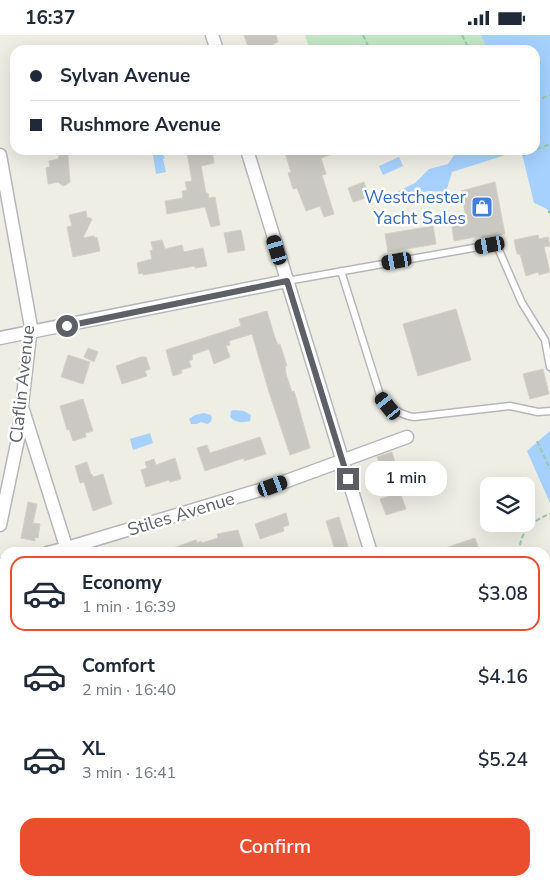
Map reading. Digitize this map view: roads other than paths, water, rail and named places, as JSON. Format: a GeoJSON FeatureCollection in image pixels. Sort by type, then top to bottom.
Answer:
{"type":"FeatureCollection","features":[{"type":"Feature","properties":{"kind":"street","name":"Claflin Avenue"},"geometry":{"type":"LineString","coordinates":[[0,155],[31,327],[18,439],[0,525]]}},
{"type":"Feature","properties":{"kind":"street"},"geometry":{"type":"LineString","coordinates":[[249,155],[370,547]]}},
{"type":"Feature","properties":{"kind":"street"},"geometry":{"type":"LineString","coordinates":[[0,338],[287,281]]}},
{"type":"Feature","properties":{"kind":"street"},"geometry":{"type":"LineString","coordinates":[[22,405],[67,547]]}},
{"type":"Feature","properties":{"kind":"street","name":"Stiles Avenue"},"geometry":{"type":"LineString","coordinates":[[78,547],[273,486],[407,437]]}},
{"type":"Feature","properties":{"kind":"lane"},"geometry":{"type":"LineString","coordinates":[[287,281],[490,245],[498,249],[522,303],[545,340],[550,367]]}},
{"type":"Feature","properties":{"kind":"lane"},"geometry":{"type":"LineString","coordinates":[[341,271],[380,395],[388,406],[404,416],[414,417],[510,406],[538,412],[550,411]]}},
{"type":"Feature","properties":{"kind":"water"},"geometry":{"type":"Polygon","coordinates":[[[481,35],[550,35],[550,215],[547,209],[534,203],[522,155],[540,155],[540,45],[485,45],[481,35]]]}},
{"type":"Feature","properties":{"kind":"water"},"geometry":{"type":"Polygon","coordinates":[[[153,155],[163,155],[166,172],[156,174],[153,155]]]}},
{"type":"Feature","properties":{"kind":"water"},"geometry":{"type":"Polygon","coordinates":[[[454,155],[505,155],[452,172],[446,192],[429,191],[386,197],[415,183],[429,169],[448,164],[454,155]]]}},
{"type":"Feature","properties":{"kind":"water"},"geometry":{"type":"Polygon","coordinates":[[[399,157],[403,166],[383,175],[379,166],[399,157]]]}},
{"type":"Feature","properties":{"kind":"water"},"geometry":{"type":"Polygon","coordinates":[[[231,411],[244,411],[251,415],[250,421],[239,422],[232,419],[230,417],[231,411]]]}},
{"type":"Feature","properties":{"kind":"water"},"geometry":{"type":"Polygon","coordinates":[[[204,413],[211,415],[210,423],[191,424],[189,419],[204,413]]]}},
{"type":"Feature","properties":{"kind":"water"},"geometry":{"type":"Polygon","coordinates":[[[550,431],[550,503],[527,451],[550,431]]]}},
{"type":"Feature","properties":{"kind":"water"},"geometry":{"type":"Polygon","coordinates":[[[150,433],[153,443],[133,450],[130,439],[150,433]]]}},
{"type":"Feature","properties":{"kind":"place","name":"Westchester Yacht Sales"},"geometry":{"type":"Point","coordinates":[482,207]}}]}
